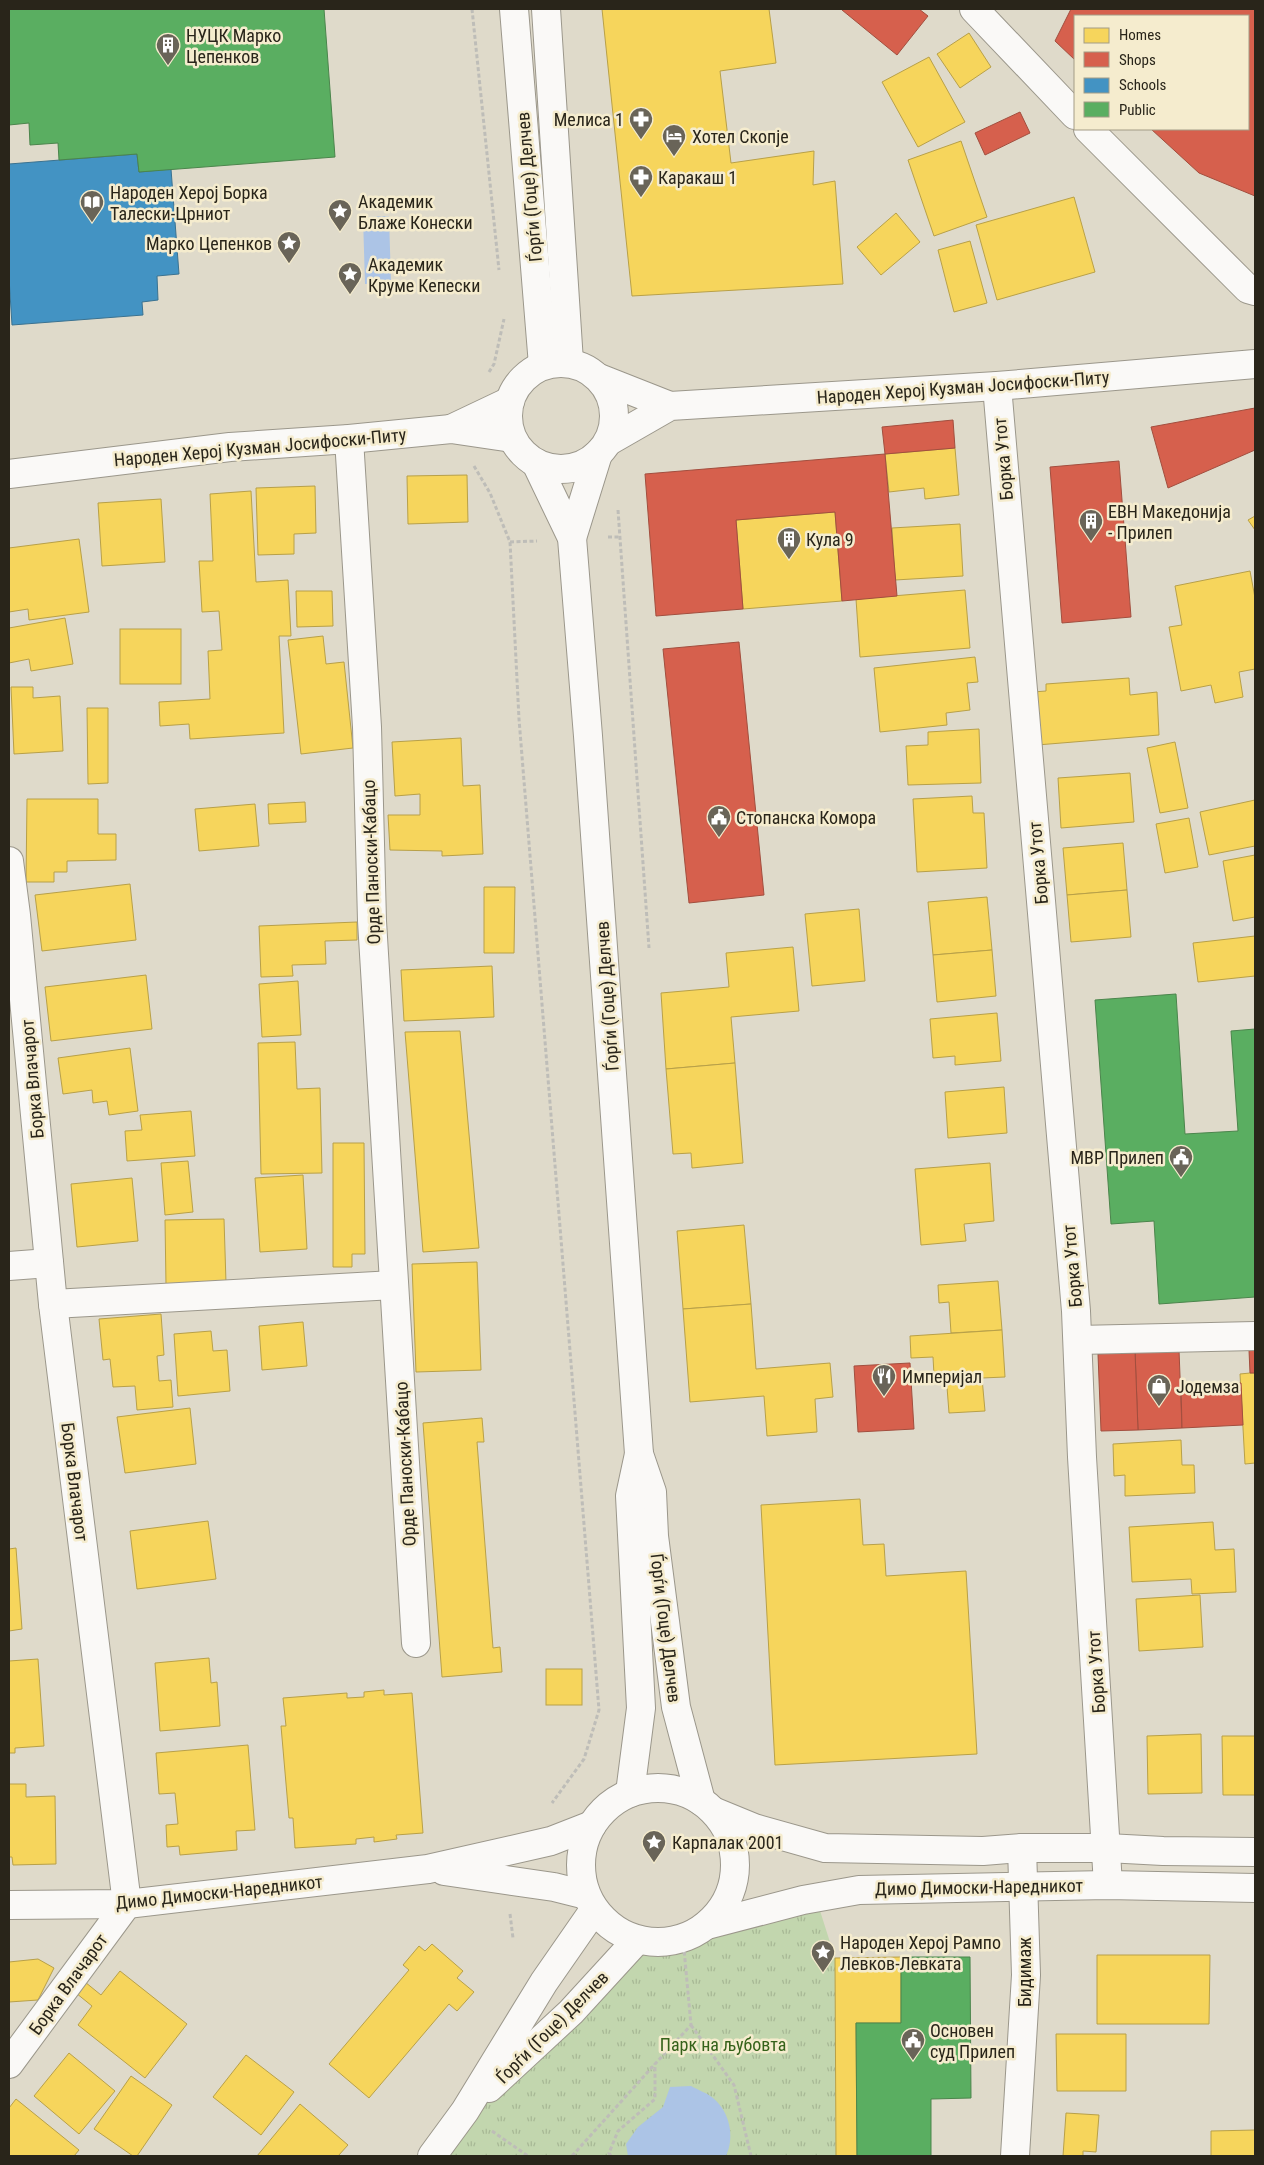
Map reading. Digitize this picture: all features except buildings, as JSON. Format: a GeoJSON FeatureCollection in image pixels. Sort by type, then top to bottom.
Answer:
{"type":"FeatureCollection","features":[{"type":"Feature","properties":{"kind":"street","name":"Ѓорѓи (Гоце) Делчев"},"geometry":{"type":"LineString","coordinates":[[514,9],[556,363]]}},
{"type":"Feature","properties":{"kind":"street","name":"Ѓорѓи (Гоце) Делчев"},"geometry":{"type":"LineString","coordinates":[[546,9],[556,363]]}},
{"type":"Feature","properties":{"kind":"street"},"geometry":{"type":"LineString","coordinates":[[974,9],[1074,115]]}},
{"type":"Feature","properties":{"kind":"street"},"geometry":{"type":"LineString","coordinates":[[1089,130],[1248,289],[1255,291]]}},
{"type":"Feature","properties":{"kind":"street"},"geometry":{"type":"LineString","coordinates":[[556,363],[584,367],[599,378],[609,392],[614,408],[614,425],[604,447],[584,464],[569,469],[552,469],[536,463],[522,453],[512,438],[507,419],[510,401],[518,384],[529,373],[556,363]]}},
{"type":"Feature","properties":{"kind":"street","name":"Народен Херој Кузман Јосифоски-Питу"},"geometry":{"type":"LineString","coordinates":[[599,378],[670,406],[997,386],[1255,364]]}},
{"type":"Feature","properties":{"kind":"street","name":"Борка Утот"},"geometry":{"type":"LineString","coordinates":[[997,386],[1078,1340],[1082,1457],[1108,1884]]}},
{"type":"Feature","properties":{"kind":"street","name":"Народен Херој Кузман Јосифоски-Питу"},"geometry":{"type":"LineString","coordinates":[[451,429],[510,401]]}},
{"type":"Feature","properties":{"kind":"street","name":"Народен Херој Кузман Јосифоски-Питу"},"geometry":{"type":"LineString","coordinates":[[604,447],[670,406]]}},
{"type":"Feature","properties":{"kind":"street","name":"Народен Херој Кузман Јосифоски-Питу"},"geometry":{"type":"LineString","coordinates":[[9,474],[230,447],[350,439],[451,429],[512,438]]}},
{"type":"Feature","properties":{"kind":"street","name":"Орде Паноски-Кабацо"},"geometry":{"type":"LineString","coordinates":[[350,439],[367,727],[372,921],[416,1643]]}},
{"type":"Feature","properties":{"kind":"street","name":"Ѓорѓи (Гоце) Делчев"},"geometry":{"type":"LineString","coordinates":[[572,538],[604,447]]}},
{"type":"Feature","properties":{"kind":"street","name":"Ѓорѓи (Гоце) Делчев"},"geometry":{"type":"LineString","coordinates":[[536,463],[572,538],[589,746],[639,1454],[652,1492],[654,1536],[676,1707],[708,1807]]}},
{"type":"Feature","properties":{"kind":"street","name":"Борка Влачарот"},"geometry":{"type":"LineString","coordinates":[[9,861],[12,916],[53,1304],[127,1904],[9,2064]]}},
{"type":"Feature","properties":{"kind":"street"},"geometry":{"type":"LineString","coordinates":[[9,1266],[49,1262]]}},
{"type":"Feature","properties":{"kind":"street"},"geometry":{"type":"LineString","coordinates":[[53,1304],[394,1285]]}},
{"type":"Feature","properties":{"kind":"street"},"geometry":{"type":"LineString","coordinates":[[1078,1340],[1255,1336]]}},
{"type":"Feature","properties":{"kind":"street","name":"Ѓорѓи (Гоце) Делчев"},"geometry":{"type":"LineString","coordinates":[[630,1793],[642,1708],[630,1496],[639,1454]]}},
{"type":"Feature","properties":{"kind":"street"},"geometry":{"type":"LineString","coordinates":[[654,1788],[678,1790],[708,1807],[728,1833],[735,1857],[733,1882],[724,1906],[707,1925],[683,1939],[660,1943],[637,1940],[621,1933],[606,1923],[590,1903],[581,1877],[581,1858],[584,1840],[592,1825],[615,1800],[630,1793],[654,1788]]}},
{"type":"Feature","properties":{"kind":"street","name":"Димо Димоски-Наредникот"},"geometry":{"type":"LineString","coordinates":[[708,1807],[754,1828],[825,1848],[983,1851],[1022,1848],[1107,1848],[1255,1852]]}},
{"type":"Feature","properties":{"kind":"street","name":"Димо Димоски-Наредникот"},"geometry":{"type":"LineString","coordinates":[[9,1905],[127,1904],[428,1869],[551,1841],[592,1825]]}},
{"type":"Feature","properties":{"kind":"street","name":"Бидимаж"},"geometry":{"type":"LineString","coordinates":[[1016,2156],[1026,1975],[1022,1848]]}},
{"type":"Feature","properties":{"kind":"street","name":"Димо Димоски-Наредникот"},"geometry":{"type":"LineString","coordinates":[[428,1869],[554,1887],[590,1903]]}},
{"type":"Feature","properties":{"kind":"street","name":"Димо Димоски-Наредникот"},"geometry":{"type":"LineString","coordinates":[[707,1925],[803,1900],[859,1890],[1108,1884],[1255,1888]]}},
{"type":"Feature","properties":{"kind":"street","name":"Ѓорѓи (Гоце) Делчев"},"geometry":{"type":"LineString","coordinates":[[432,2156],[465,2112],[590,1903]]}},
{"type":"Feature","properties":{"kind":"street","name":"Ѓорѓи (Гоце) Делчев"},"geometry":{"type":"LineString","coordinates":[[465,2112],[571,2012],[637,1940]]}},
{"type":"Feature","properties":{"kind":"path"},"geometry":{"type":"LineString","coordinates":[[472,9],[500,280]]}},
{"type":"Feature","properties":{"kind":"path"},"geometry":{"type":"LineString","coordinates":[[484,380],[494,364],[504,319],[503,309]]}},
{"type":"Feature","properties":{"kind":"path"},"geometry":{"type":"LineString","coordinates":[[451,429],[490,493],[510,542],[520,729],[599,1710],[584,1760],[549,1806]]}},
{"type":"Feature","properties":{"kind":"path"},"geometry":{"type":"LineString","coordinates":[[617,503],[649,948]]}},
{"type":"Feature","properties":{"kind":"path"},"geometry":{"type":"LineString","coordinates":[[683,1939],[691,2026],[734,2085],[751,2156]]}},
{"type":"Feature","properties":{"kind":"path"},"geometry":{"type":"LineString","coordinates":[[572,2156],[691,2026]]}},
{"type":"Feature","properties":{"kind":"path"},"geometry":{"type":"LineString","coordinates":[[611,2156],[609,2152],[618,2131],[655,2100],[655,2064]]}},
{"type":"Feature","properties":{"kind":"path"},"geometry":{"type":"LineString","coordinates":[[465,2112],[528,2156]]}},
{"type":"Feature","properties":{"kind":"green space","name":"Парк на љубовта"},"geometry":{"type":"Polygon","coordinates":[[[816,1898],[835,1958],[836,2156],[432,2156],[637,1940],[660,1943],[683,1939],[707,1925],[816,1898]]]}},
{"type":"Feature","properties":{"kind":"water"},"geometry":{"type":"Polygon","coordinates":[[[389,216],[391,283],[365,284],[363,217],[389,216]]]}},
{"type":"Feature","properties":{"kind":"water"},"geometry":{"type":"Polygon","coordinates":[[[691,2086],[711,2096],[719,2104],[727,2117],[730,2141],[726,2156],[628,2156],[626,2144],[638,2127],[663,2107],[670,2087],[691,2086]]]}},
{"type":"Feature","properties":{"kind":"place","name":"НУЦК Марко Цепенков"},"geometry":{"type":"Point","coordinates":[168,66]}},
{"type":"Feature","properties":{"kind":"place","name":"Мелиса 1"},"geometry":{"type":"Point","coordinates":[641,140]}},
{"type":"Feature","properties":{"kind":"place","name":"Хотел Скопје"},"geometry":{"type":"Point","coordinates":[674,157]}},
{"type":"Feature","properties":{"kind":"place","name":"Каракаш 1"},"geometry":{"type":"Point","coordinates":[641,198]}},
{"type":"Feature","properties":{"kind":"place","name":"Народен Херој Борка Талески-Црниот"},"geometry":{"type":"Point","coordinates":[92,223]}},
{"type":"Feature","properties":{"kind":"place","name":"Академик Блаже Конески"},"geometry":{"type":"Point","coordinates":[340,232]}},
{"type":"Feature","properties":{"kind":"place","name":"Марко Цепенков"},"geometry":{"type":"Point","coordinates":[289,264]}},
{"type":"Feature","properties":{"kind":"place","name":"Академик Круме Кепески"},"geometry":{"type":"Point","coordinates":[350,295]}},
{"type":"Feature","properties":{"kind":"place","name":"ЕВН Македонија - Прилеп"},"geometry":{"type":"Point","coordinates":[1091,542]}},
{"type":"Feature","properties":{"kind":"place","name":"Кула 9"},"geometry":{"type":"Point","coordinates":[789,560]}},
{"type":"Feature","properties":{"kind":"place","name":"Стопанска Комора"},"geometry":{"type":"Point","coordinates":[719,838]}},
{"type":"Feature","properties":{"kind":"place","name":"МВР Прилеп"},"geometry":{"type":"Point","coordinates":[1181,1178]}},
{"type":"Feature","properties":{"kind":"place","name":"Империјал"},"geometry":{"type":"Point","coordinates":[884,1397]}},
{"type":"Feature","properties":{"kind":"place","name":"Јодемза"},"geometry":{"type":"Point","coordinates":[1159,1407]}},
{"type":"Feature","properties":{"kind":"place","name":"Карпалак 2001"},"geometry":{"type":"Point","coordinates":[654,1863]}},
{"type":"Feature","properties":{"kind":"place","name":"Народен Херој Рампо Левков-Левката"},"geometry":{"type":"Point","coordinates":[823,1973]}},
{"type":"Feature","properties":{"kind":"place","name":"Основен суд Прилеп"},"geometry":{"type":"Point","coordinates":[913,2061]}}]}
